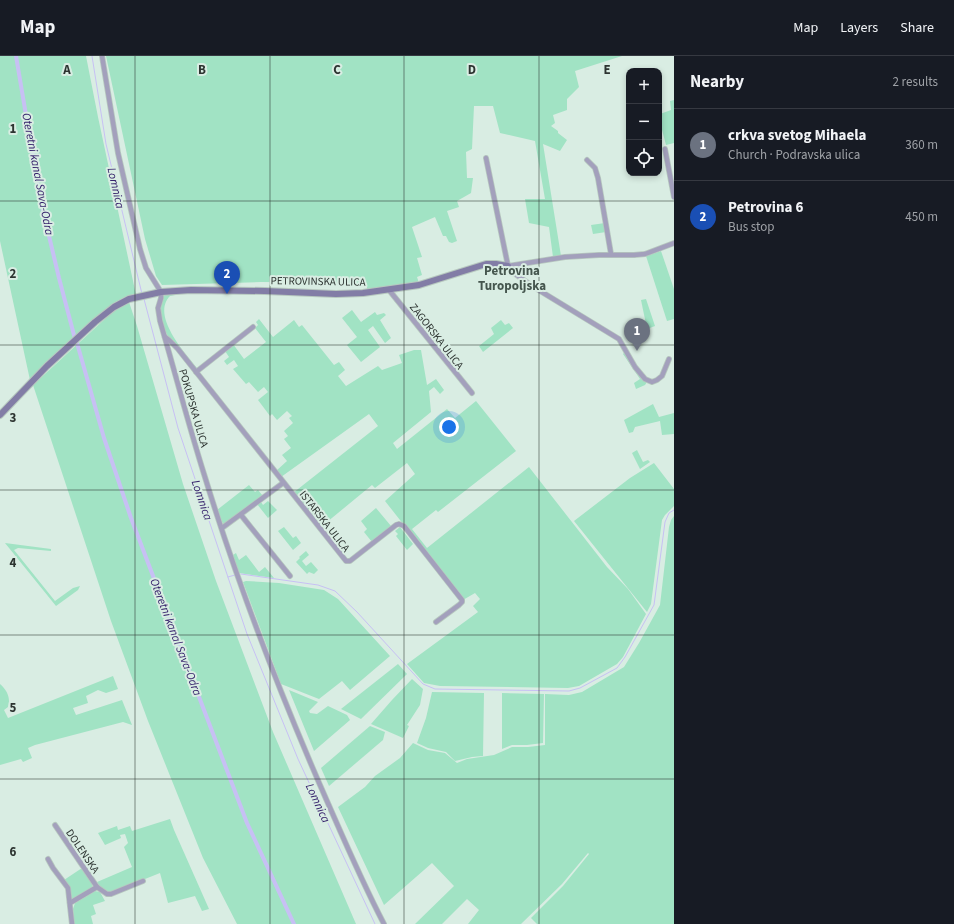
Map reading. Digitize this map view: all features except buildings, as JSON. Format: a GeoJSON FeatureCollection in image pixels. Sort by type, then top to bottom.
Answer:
{"type":"FeatureCollection","features":[{"type":"Feature","properties":{"kind":"street"},"geometry":{"type":"LineString","coordinates":[[102,56],[118,153],[140,249],[146,268],[161,292]]}},
{"type":"Feature","properties":{"kind":"street"},"geometry":{"type":"LineString","coordinates":[[666,149],[674,198]]}},
{"type":"Feature","properties":{"kind":"street"},"geometry":{"type":"LineString","coordinates":[[486,158],[508,266],[514,273],[532,286],[619,339],[635,367],[648,381],[652,382],[660,378],[669,359]]}},
{"type":"Feature","properties":{"kind":"street"},"geometry":{"type":"LineString","coordinates":[[587,160],[595,168],[598,178],[610,254]]}},
{"type":"Feature","properties":{"kind":"street","name":"PETROVINSKA ULICA"},"geometry":{"type":"LineString","coordinates":[[0,415],[47,366],[107,312],[118,304],[134,297],[161,292],[191,290],[346,294],[389,290],[428,283],[486,264],[508,266],[565,258],[610,254],[645,254],[674,243]]}},
{"type":"Feature","properties":{"kind":"street","name":"ZAGORSKA ULICA"},"geometry":{"type":"LineString","coordinates":[[389,290],[472,393]]}},
{"type":"Feature","properties":{"kind":"street","name":"POKUPSKA ULICA"},"geometry":{"type":"LineString","coordinates":[[161,292],[158,312],[200,460],[257,628],[307,756],[384,924]]}},
{"type":"Feature","properties":{"kind":"street"},"geometry":{"type":"LineString","coordinates":[[196,372],[254,327]]}},
{"type":"Feature","properties":{"kind":"street","name":"ISTARSKA ULICA"},"geometry":{"type":"LineString","coordinates":[[165,337],[172,342],[344,559],[348,562],[391,528],[402,524],[462,600],[459,605],[436,622]]}},
{"type":"Feature","properties":{"kind":"street"},"geometry":{"type":"LineString","coordinates":[[222,528],[284,483]]}},
{"type":"Feature","properties":{"kind":"street"},"geometry":{"type":"LineString","coordinates":[[241,515],[290,576]]}},
{"type":"Feature","properties":{"kind":"street","name":"DOLENSKA"},"geometry":{"type":"LineString","coordinates":[[55,825],[97,887],[107,894],[111,894],[143,881]]}},
{"type":"Feature","properties":{"kind":"street"},"geometry":{"type":"LineString","coordinates":[[48,859],[52,868],[68,888],[72,924]]}},
{"type":"Feature","properties":{"kind":"street","name":"DOLENSKA"},"geometry":{"type":"LineString","coordinates":[[70,903],[97,887]]}},
{"type":"Feature","properties":{"kind":"green space"},"geometry":{"type":"Polygon","coordinates":[[[0,56],[86,56],[136,295],[125,297],[114,303],[30,380],[0,241],[0,56]]]}},
{"type":"Feature","properties":{"kind":"green space"},"geometry":{"type":"Polygon","coordinates":[[[106,56],[622,56],[575,71],[579,87],[567,99],[567,110],[553,115],[555,123],[551,126],[567,140],[560,151],[543,144],[561,256],[553,257],[549,227],[529,223],[525,199],[545,199],[535,141],[500,133],[493,106],[474,106],[472,149],[466,152],[467,178],[473,178],[471,193],[457,201],[459,207],[447,211],[457,241],[452,243],[449,242],[446,236],[443,236],[435,217],[412,227],[422,257],[417,258],[422,275],[417,277],[419,283],[367,291],[367,283],[261,282],[162,285],[156,276],[145,239],[106,56]]]}},
{"type":"Feature","properties":{"kind":"green space"},"geometry":{"type":"Polygon","coordinates":[[[674,100],[674,143],[666,145],[662,130],[662,113],[671,110],[670,101],[674,100]]]}},
{"type":"Feature","properties":{"kind":"green space"},"geometry":{"type":"Polygon","coordinates":[[[605,223],[606,232],[593,234],[591,225],[605,223]]]}},
{"type":"Feature","properties":{"kind":"green space"},"geometry":{"type":"Polygon","coordinates":[[[661,251],[674,289],[674,319],[667,321],[646,256],[661,251]]]}},
{"type":"Feature","properties":{"kind":"green space"},"geometry":{"type":"Polygon","coordinates":[[[178,292],[180,294],[170,296],[165,304],[164,313],[172,333],[197,368],[195,369],[177,349],[166,333],[160,317],[160,308],[165,293],[178,292]]]}},
{"type":"Feature","properties":{"kind":"green space"},"geometry":{"type":"Polygon","coordinates":[[[646,299],[655,326],[647,329],[641,300],[646,299]]]}},
{"type":"Feature","properties":{"kind":"green space"},"geometry":{"type":"Polygon","coordinates":[[[129,302],[183,484],[216,581],[273,732],[356,924],[237,924],[203,858],[148,721],[111,621],[33,385],[118,307],[129,302]]]}},
{"type":"Feature","properties":{"kind":"green space"},"geometry":{"type":"Polygon","coordinates":[[[352,310],[361,322],[375,312],[377,315],[384,313],[386,315],[380,320],[391,338],[385,343],[373,326],[368,330],[380,347],[361,362],[347,345],[357,337],[342,318],[352,310]]]}},
{"type":"Feature","properties":{"kind":"green space"},"geometry":{"type":"Polygon","coordinates":[[[259,319],[273,337],[294,320],[299,327],[302,325],[334,365],[339,362],[345,370],[338,376],[346,386],[378,366],[382,370],[402,363],[399,355],[414,350],[421,350],[427,385],[436,379],[444,390],[440,394],[434,387],[429,391],[431,412],[393,443],[397,449],[447,409],[455,418],[476,401],[516,451],[438,512],[436,510],[412,529],[427,548],[529,467],[607,567],[628,589],[646,614],[623,657],[617,664],[579,686],[568,688],[440,686],[424,683],[407,664],[478,612],[473,606],[480,599],[475,593],[463,600],[385,501],[415,474],[407,463],[375,488],[372,485],[321,527],[293,493],[378,426],[369,414],[281,477],[276,471],[287,461],[282,455],[291,448],[284,439],[288,436],[284,431],[293,423],[289,418],[292,416],[287,411],[277,420],[272,414],[270,416],[258,400],[268,392],[264,387],[258,392],[249,382],[246,384],[233,369],[238,366],[234,360],[227,365],[224,361],[229,357],[225,351],[233,344],[244,359],[266,342],[255,328],[258,325],[256,322],[259,319]]]}},
{"type":"Feature","properties":{"kind":"green space"},"geometry":{"type":"Polygon","coordinates":[[[501,320],[505,325],[509,323],[513,328],[483,352],[479,346],[494,334],[491,328],[501,320]]]}},
{"type":"Feature","properties":{"kind":"green space"},"geometry":{"type":"Polygon","coordinates":[[[625,352],[641,376],[647,382],[645,385],[636,389],[634,383],[640,379],[623,354],[625,352]]]}},
{"type":"Feature","properties":{"kind":"green space"},"geometry":{"type":"Polygon","coordinates":[[[653,404],[659,417],[674,413],[674,434],[662,435],[660,421],[635,427],[633,432],[629,433],[624,420],[653,404]]]}},
{"type":"Feature","properties":{"kind":"green space"},"geometry":{"type":"Polygon","coordinates":[[[637,450],[643,462],[648,460],[650,462],[640,469],[632,453],[637,450]]]}},
{"type":"Feature","properties":{"kind":"green space"},"geometry":{"type":"Polygon","coordinates":[[[654,463],[674,489],[674,506],[662,520],[651,604],[647,612],[574,521],[630,478],[654,463]]]}},
{"type":"Feature","properties":{"kind":"green space"},"geometry":{"type":"Polygon","coordinates":[[[249,485],[255,492],[258,490],[263,496],[226,524],[223,524],[217,510],[249,485]]]}},
{"type":"Feature","properties":{"kind":"green space"},"geometry":{"type":"Polygon","coordinates":[[[268,501],[277,510],[268,518],[257,504],[261,502],[263,505],[268,501]]]}},
{"type":"Feature","properties":{"kind":"green space"},"geometry":{"type":"Polygon","coordinates":[[[376,508],[391,526],[372,542],[364,532],[367,529],[361,521],[376,508]]]}},
{"type":"Feature","properties":{"kind":"green space"},"geometry":{"type":"Polygon","coordinates":[[[674,516],[674,924],[537,924],[531,918],[563,886],[589,854],[588,853],[562,884],[521,924],[468,924],[479,910],[467,899],[442,924],[415,924],[454,886],[432,863],[384,905],[338,807],[365,787],[375,776],[400,758],[413,743],[428,750],[445,753],[457,763],[467,759],[494,755],[512,747],[545,745],[545,694],[569,695],[582,692],[624,667],[639,643],[660,605],[669,527],[674,516]]]}},
{"type":"Feature","properties":{"kind":"green space"},"geometry":{"type":"Polygon","coordinates":[[[284,527],[293,538],[296,536],[301,543],[293,550],[278,531],[284,527]]]}},
{"type":"Feature","properties":{"kind":"green space"},"geometry":{"type":"Polygon","coordinates":[[[400,527],[413,544],[407,550],[396,536],[398,534],[395,531],[400,527]]]}},
{"type":"Feature","properties":{"kind":"green space"},"geometry":{"type":"Polygon","coordinates":[[[5,543],[51,549],[51,551],[18,548],[14,550],[55,601],[73,588],[80,586],[78,590],[56,606],[5,543]]]}},
{"type":"Feature","properties":{"kind":"green space"},"geometry":{"type":"Polygon","coordinates":[[[306,551],[309,555],[302,561],[306,566],[311,562],[318,570],[314,574],[309,572],[307,574],[296,562],[306,551]]]}},
{"type":"Feature","properties":{"kind":"green space"},"geometry":{"type":"Polygon","coordinates":[[[236,553],[239,560],[246,555],[259,572],[265,567],[274,578],[239,573],[233,555],[236,553]]]}},
{"type":"Feature","properties":{"kind":"green space"},"geometry":{"type":"Polygon","coordinates":[[[243,582],[279,583],[324,590],[338,599],[390,656],[350,690],[342,681],[319,699],[281,684],[243,582]]]}},
{"type":"Feature","properties":{"kind":"green space"},"geometry":{"type":"Polygon","coordinates":[[[398,664],[407,674],[361,719],[341,709],[398,664]]]}},
{"type":"Feature","properties":{"kind":"green space"},"geometry":{"type":"Polygon","coordinates":[[[113,676],[118,689],[106,693],[98,690],[86,696],[88,703],[73,708],[76,715],[122,700],[132,725],[123,722],[35,745],[28,748],[32,758],[23,762],[21,759],[0,765],[0,684],[5,689],[9,697],[8,707],[4,710],[8,718],[113,676]]]}},
{"type":"Feature","properties":{"kind":"green space"},"geometry":{"type":"Polygon","coordinates":[[[412,679],[423,689],[420,705],[407,725],[409,726],[403,738],[371,724],[392,700],[412,679]]]}},
{"type":"Feature","properties":{"kind":"green space"},"geometry":{"type":"Polygon","coordinates":[[[289,690],[318,702],[309,711],[310,713],[317,714],[328,706],[347,715],[350,720],[314,751],[289,690]]]}},
{"type":"Feature","properties":{"kind":"green space"},"geometry":{"type":"Polygon","coordinates":[[[432,692],[484,693],[483,756],[455,761],[446,752],[428,748],[417,743],[426,718],[432,692]]]}},
{"type":"Feature","properties":{"kind":"green space"},"geometry":{"type":"Polygon","coordinates":[[[502,693],[544,694],[543,743],[512,745],[502,749],[502,693]]]}},
{"type":"Feature","properties":{"kind":"green space"},"geometry":{"type":"Polygon","coordinates":[[[370,726],[385,732],[383,740],[329,786],[321,768],[370,726]]]}},
{"type":"Feature","properties":{"kind":"green space"},"geometry":{"type":"Polygon","coordinates":[[[170,819],[209,909],[202,911],[195,896],[168,903],[160,873],[112,892],[104,890],[97,882],[132,867],[124,847],[128,843],[125,834],[120,835],[121,838],[105,845],[98,833],[117,826],[118,830],[130,826],[132,831],[170,819]]]}},
{"type":"Feature","properties":{"kind":"green space"},"geometry":{"type":"Polygon","coordinates":[[[82,868],[93,884],[91,889],[72,899],[64,880],[82,868]]]}},
{"type":"Feature","properties":{"kind":"green space"},"geometry":{"type":"Polygon","coordinates":[[[95,891],[100,892],[105,901],[93,905],[96,914],[91,916],[93,924],[74,924],[73,909],[75,903],[95,891]]]}},
{"type":"Feature","properties":{"kind":"waterway","name":"Oteretni kanal Sava-Odra"},"geometry":{"type":"LineString","coordinates":[[16,56],[40,198],[75,339]]}},
{"type":"Feature","properties":{"kind":"waterway","name":"Lomnica"},"geometry":{"type":"LineString","coordinates":[[92,56],[106,144],[142,294]]}},
{"type":"Feature","properties":{"kind":"waterway","name":"Lomnica"},"geometry":{"type":"LineString","coordinates":[[144,299],[178,428],[247,634],[298,759],[375,924]]}},
{"type":"Feature","properties":{"kind":"waterway","name":"Oteretni kanal Sava-Odra"},"geometry":{"type":"LineString","coordinates":[[77,343],[104,438],[131,518],[247,823],[294,924]]}},
{"type":"Feature","properties":{"kind":"waterway"},"geometry":{"type":"LineString","coordinates":[[241,574],[318,585],[335,591],[357,612],[423,684],[435,689],[569,691],[580,688],[617,668],[625,657],[654,605],[665,522],[669,513],[674,510]]}},
{"type":"Feature","properties":{"kind":"waterway","name":"Lomnica"},"geometry":{"type":"LineString","coordinates":[[228,577],[235,575]]}},
{"type":"Feature","properties":{"kind":"place","name":"Petrovina 6"},"geometry":{"type":"Point","coordinates":[227,294]}},
{"type":"Feature","properties":{"kind":"place","name":"crkva svetog Mihaela"},"geometry":{"type":"Point","coordinates":[637,351]}},
{"type":"Feature","properties":{"kind":"district","name":"Petrovina Turopoljska"},"geometry":{"type":"Point","coordinates":[512,278]}}]}
